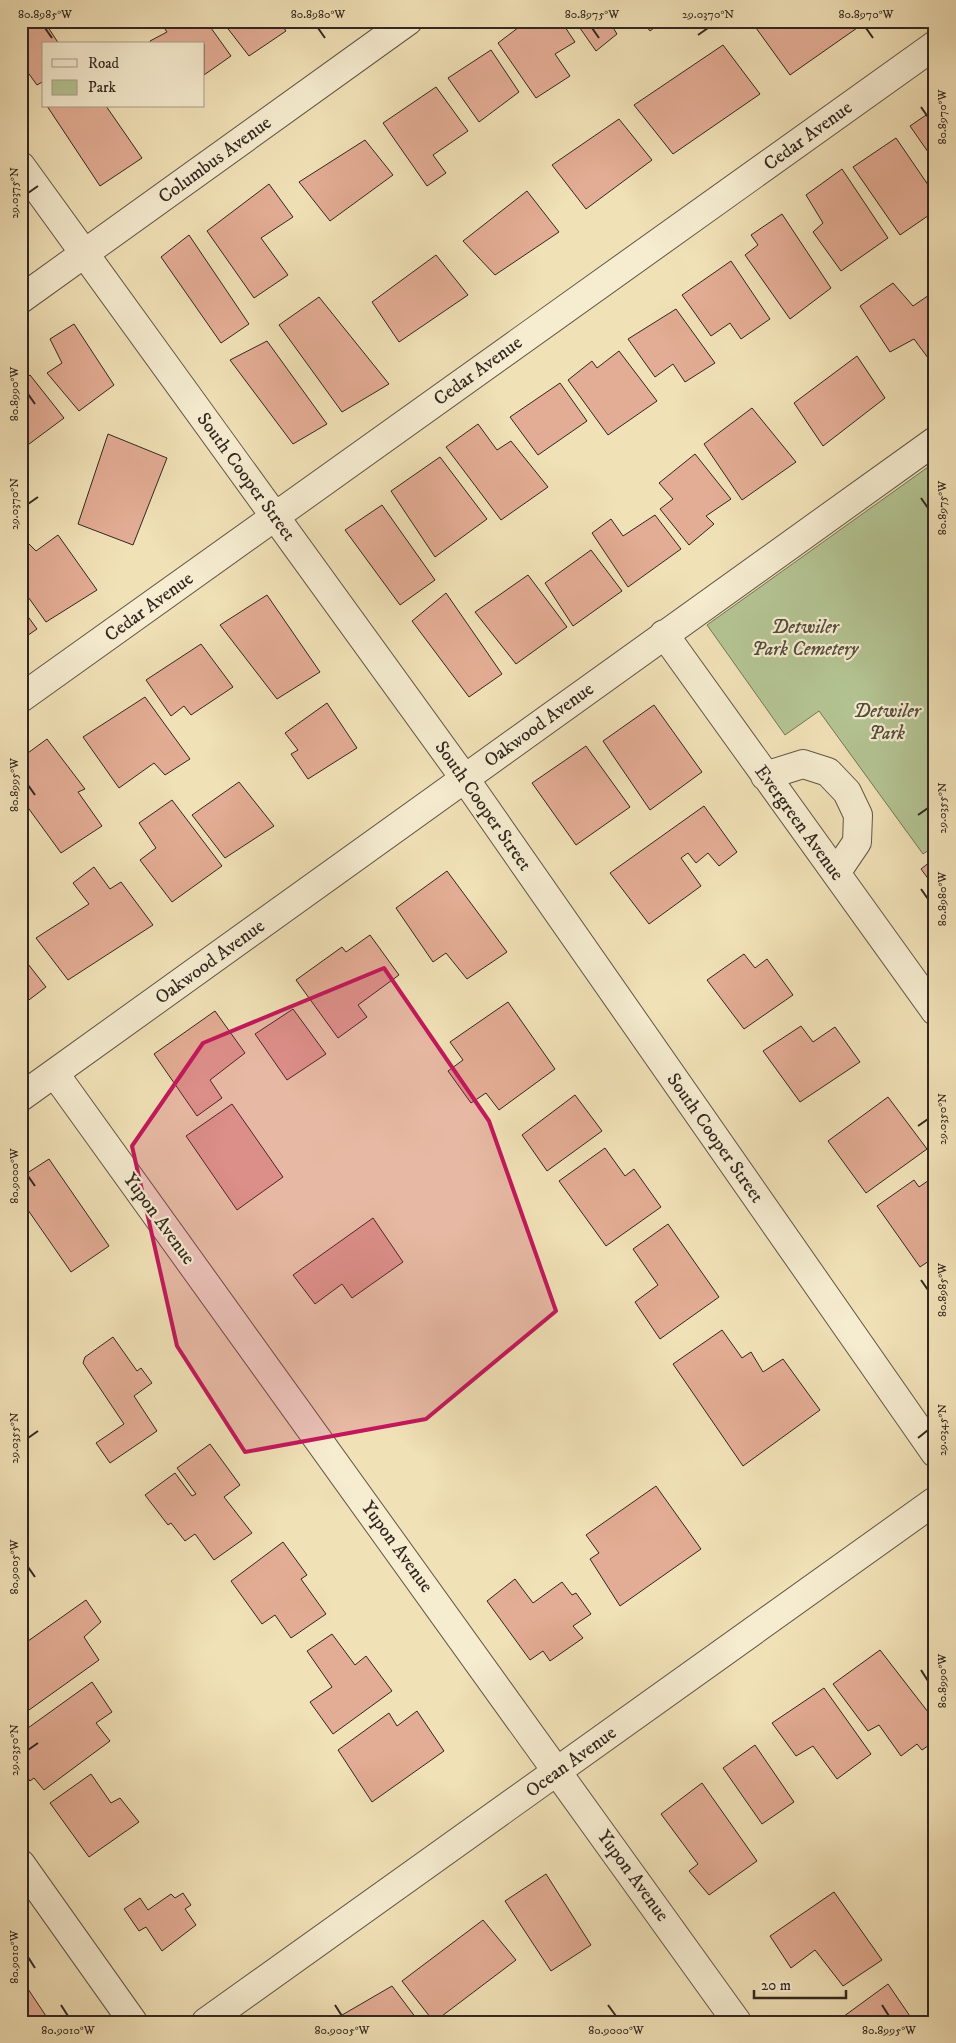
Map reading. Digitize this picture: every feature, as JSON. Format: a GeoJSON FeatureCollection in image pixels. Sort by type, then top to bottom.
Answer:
{"type":"FeatureCollection","features":[{"type":"Feature","properties":{"kind":"street","name":"Columbus Avenue"},"geometry":{"type":"LineString","coordinates":[[21,299],[408,21]]}},
{"type":"Feature","properties":{"kind":"street","name":"Cedar Avenue"},"geometry":{"type":"LineString","coordinates":[[21,698],[935,44]]}},
{"type":"Feature","properties":{"kind":"street","name":"South Cooper Street"},"geometry":{"type":"LineString","coordinates":[[21,166],[465,779],[935,1453]]}},
{"type":"Feature","properties":{"kind":"street","name":"Oakwood Avenue"},"geometry":{"type":"LineString","coordinates":[[21,1097],[935,441]]}},
{"type":"Feature","properties":{"kind":"street","name":"Evergreen Avenue"},"geometry":{"type":"LineString","coordinates":[[664,634],[935,1011]]}},
{"type":"Feature","properties":{"kind":"street"},"geometry":{"type":"LineString","coordinates":[[765,776],[803,764],[828,772],[847,792],[858,815],[857,842],[836,873]]}},
{"type":"Feature","properties":{"kind":"street","name":"Yupon Avenue"},"geometry":{"type":"LineString","coordinates":[[55,1074],[737,2022]]}},
{"type":"Feature","properties":{"kind":"street","name":"Ocean Avenue"},"geometry":{"type":"LineString","coordinates":[[206,2022],[935,1501]]}},
{"type":"Feature","properties":{"kind":"street"},"geometry":{"type":"LineString","coordinates":[[21,1864],[133,2022]]}},
{"type":"Feature","properties":{"kind":"highlighted area"},"geometry":{"type":"Polygon","coordinates":[[[384,968],[489,1121],[556,1311],[426,1419],[245,1452],[177,1346],[132,1146],[203,1043],[384,968]]]}},
{"type":"Feature","properties":{"kind":"green space","name":"Detwiler Park Cemetery"},"geometry":{"type":"Polygon","coordinates":[[[935,462],[935,846],[923,854],[819,711],[785,735],[707,625],[935,462]]]}},
{"type":"Feature","properties":{"kind":"building"},"geometry":{"type":"Polygon","coordinates":[[[21,21],[44,21],[58,42],[42,42],[42,82],[37,85],[21,63],[21,21]]]}},
{"type":"Feature","properties":{"kind":"building"},"geometry":{"type":"Polygon","coordinates":[[[163,21],[206,21],[231,56],[205,74],[205,42],[151,42],[167,32],[161,23],[163,21]]]}},
{"type":"Feature","properties":{"kind":"building"},"geometry":{"type":"Polygon","coordinates":[[[222,21],[279,21],[286,31],[249,56],[222,21]]]}},
{"type":"Feature","properties":{"kind":"building"},"geometry":{"type":"Polygon","coordinates":[[[527,21],[561,21],[575,42],[555,54],[570,76],[536,98],[498,43],[527,21]]]}},
{"type":"Feature","properties":{"kind":"building"},"geometry":{"type":"Polygon","coordinates":[[[575,21],[609,21],[617,34],[596,51],[575,21]]]}},
{"type":"Feature","properties":{"kind":"building"},"geometry":{"type":"Polygon","coordinates":[[[642,21],[663,21],[650,31],[642,21]]]}},
{"type":"Feature","properties":{"kind":"building"},"geometry":{"type":"Polygon","coordinates":[[[751,21],[867,21],[790,75],[751,21]]]}},
{"type":"Feature","properties":{"kind":"building"},"geometry":{"type":"Polygon","coordinates":[[[723,45],[760,94],[673,154],[634,105],[723,45]]]}},
{"type":"Feature","properties":{"kind":"building"},"geometry":{"type":"Polygon","coordinates":[[[491,50],[519,92],[479,122],[448,78],[491,50]]]}},
{"type":"Feature","properties":{"kind":"building"},"geometry":{"type":"Polygon","coordinates":[[[436,87],[468,131],[433,155],[446,173],[427,186],[383,123],[436,87]]]}},
{"type":"Feature","properties":{"kind":"building"},"geometry":{"type":"Polygon","coordinates":[[[48,108],[107,108],[142,158],[100,186],[48,108]]]}},
{"type":"Feature","properties":{"kind":"building"},"geometry":{"type":"Polygon","coordinates":[[[935,109],[935,162],[910,126],[935,109]]]}},
{"type":"Feature","properties":{"kind":"building"},"geometry":{"type":"Polygon","coordinates":[[[619,119],[652,160],[586,209],[552,165],[619,119]]]}},
{"type":"Feature","properties":{"kind":"building"},"geometry":{"type":"Polygon","coordinates":[[[896,138],[935,195],[935,211],[900,235],[853,167],[896,138]]]}},
{"type":"Feature","properties":{"kind":"building"},"geometry":{"type":"Polygon","coordinates":[[[365,140],[393,175],[330,221],[299,182],[365,140]]]}},
{"type":"Feature","properties":{"kind":"building"},"geometry":{"type":"Polygon","coordinates":[[[842,169],[888,238],[841,271],[813,232],[823,223],[806,195],[842,169]]]}},
{"type":"Feature","properties":{"kind":"building"},"geometry":{"type":"Polygon","coordinates":[[[269,184],[293,217],[261,238],[288,275],[254,298],[207,231],[269,184]]]}},
{"type":"Feature","properties":{"kind":"building"},"geometry":{"type":"Polygon","coordinates":[[[527,191],[559,232],[495,275],[463,241],[527,191]]]}},
{"type":"Feature","properties":{"kind":"building"},"geometry":{"type":"Polygon","coordinates":[[[782,214],[831,288],[790,319],[745,255],[758,245],[751,235],[782,214]]]}},
{"type":"Feature","properties":{"kind":"building"},"geometry":{"type":"Polygon","coordinates":[[[189,235],[249,324],[221,343],[161,257],[189,235]]]}},
{"type":"Feature","properties":{"kind":"building"},"geometry":{"type":"Polygon","coordinates":[[[436,255],[468,295],[399,342],[372,302],[436,255]]]}},
{"type":"Feature","properties":{"kind":"building"},"geometry":{"type":"Polygon","coordinates":[[[731,261],[770,319],[741,339],[730,323],[711,336],[682,295],[731,261]]]}},
{"type":"Feature","properties":{"kind":"building"},"geometry":{"type":"Polygon","coordinates":[[[893,283],[913,306],[935,291],[934,366],[914,339],[890,352],[860,306],[893,283]]]}},
{"type":"Feature","properties":{"kind":"building"},"geometry":{"type":"Polygon","coordinates":[[[319,297],[389,384],[342,412],[279,325],[319,297]]]}},
{"type":"Feature","properties":{"kind":"building"},"geometry":{"type":"Polygon","coordinates":[[[676,309],[715,363],[685,382],[673,364],[655,377],[628,339],[676,309]]]}},
{"type":"Feature","properties":{"kind":"building"},"geometry":{"type":"Polygon","coordinates":[[[74,324],[114,385],[79,411],[47,373],[62,363],[50,339],[74,324]]]}},
{"type":"Feature","properties":{"kind":"building"},"geometry":{"type":"Polygon","coordinates":[[[267,341],[327,424],[293,444],[230,360],[267,341]]]}},
{"type":"Feature","properties":{"kind":"building"},"geometry":{"type":"Polygon","coordinates":[[[619,351],[657,401],[608,435],[568,380],[592,361],[597,368],[619,351]]]}},
{"type":"Feature","properties":{"kind":"building"},"geometry":{"type":"Polygon","coordinates":[[[857,356],[885,398],[823,446],[794,403],[857,356]]]}},
{"type":"Feature","properties":{"kind":"building"},"geometry":{"type":"Polygon","coordinates":[[[30,375],[64,418],[21,450],[21,382],[30,375]]]}},
{"type":"Feature","properties":{"kind":"building"},"geometry":{"type":"Polygon","coordinates":[[[560,383],[587,421],[538,455],[510,417],[560,383]]]}},
{"type":"Feature","properties":{"kind":"building"},"geometry":{"type":"Polygon","coordinates":[[[752,408],[796,462],[742,500],[704,444],[752,408]]]}},
{"type":"Feature","properties":{"kind":"building"},"geometry":{"type":"Polygon","coordinates":[[[478,424],[497,450],[511,441],[548,487],[501,520],[446,447],[478,424]]]}},
{"type":"Feature","properties":{"kind":"building"},"geometry":{"type":"Polygon","coordinates":[[[108,434],[167,458],[133,545],[78,524],[108,434]]]}},
{"type":"Feature","properties":{"kind":"building"},"geometry":{"type":"Polygon","coordinates":[[[695,454],[731,499],[706,516],[714,524],[689,545],[660,509],[673,499],[659,483],[695,454]]]}},
{"type":"Feature","properties":{"kind":"building"},"geometry":{"type":"Polygon","coordinates":[[[440,457],[487,519],[435,557],[391,491],[440,457]]]}},
{"type":"Feature","properties":{"kind":"building"},"geometry":{"type":"Polygon","coordinates":[[[382,505],[435,580],[400,605],[345,530],[382,505]]]}},
{"type":"Feature","properties":{"kind":"building"},"geometry":{"type":"Polygon","coordinates":[[[655,515],[681,549],[628,587],[592,533],[611,519],[623,536],[655,515]]]}},
{"type":"Feature","properties":{"kind":"building"},"geometry":{"type":"Polygon","coordinates":[[[58,535],[97,590],[46,622],[21,587],[21,536],[36,551],[58,535]]]}},
{"type":"Feature","properties":{"kind":"building"},"geometry":{"type":"Polygon","coordinates":[[[591,550],[622,591],[573,626],[545,583],[591,550]]]}},
{"type":"Feature","properties":{"kind":"building"},"geometry":{"type":"Polygon","coordinates":[[[528,575],[567,627],[516,664],[475,612],[528,575]]]}},
{"type":"Feature","properties":{"kind":"building"},"geometry":{"type":"Polygon","coordinates":[[[446,593],[502,674],[469,697],[412,621],[446,593]]]}},
{"type":"Feature","properties":{"kind":"building"},"geometry":{"type":"Polygon","coordinates":[[[267,595],[320,672],[277,699],[220,625],[267,595]]]}},
{"type":"Feature","properties":{"kind":"building"},"geometry":{"type":"Polygon","coordinates":[[[21,607],[37,629],[21,640],[21,607]]]}},
{"type":"Feature","properties":{"kind":"building"},"geometry":{"type":"Polygon","coordinates":[[[201,644],[233,687],[191,715],[184,706],[171,716],[146,680],[201,644]]]}},
{"type":"Feature","properties":{"kind":"building"},"geometry":{"type":"Polygon","coordinates":[[[145,697],[190,759],[165,775],[154,763],[119,788],[83,737],[145,697]]]}},
{"type":"Feature","properties":{"kind":"building"},"geometry":{"type":"Polygon","coordinates":[[[327,703],[357,748],[308,779],[291,754],[298,750],[285,733],[327,703]]]}},
{"type":"Feature","properties":{"kind":"building"},"geometry":{"type":"Polygon","coordinates":[[[654,705],[702,772],[650,810],[603,741],[654,705]]]}},
{"type":"Feature","properties":{"kind":"building"},"geometry":{"type":"Polygon","coordinates":[[[47,739],[85,789],[78,792],[102,826],[61,853],[21,798],[21,758],[47,739]]]}},
{"type":"Feature","properties":{"kind":"building"},"geometry":{"type":"Polygon","coordinates":[[[586,746],[630,807],[576,845],[532,783],[586,746]]]}},
{"type":"Feature","properties":{"kind":"building"},"geometry":{"type":"Polygon","coordinates":[[[239,782],[274,826],[225,858],[192,815],[239,782]]]}},
{"type":"Feature","properties":{"kind":"building"},"geometry":{"type":"Polygon","coordinates":[[[172,800],[222,866],[172,902],[140,860],[156,848],[139,823],[172,800]]]}},
{"type":"Feature","properties":{"kind":"building"},"geometry":{"type":"Polygon","coordinates":[[[704,806],[737,852],[719,866],[708,853],[696,863],[688,853],[681,858],[701,886],[649,924],[610,873],[704,806]]]}},
{"type":"Feature","properties":{"kind":"building"},"geometry":{"type":"Polygon","coordinates":[[[935,858],[935,888],[921,869],[935,858]]]}},
{"type":"Feature","properties":{"kind":"building"},"geometry":{"type":"Polygon","coordinates":[[[94,867],[110,889],[121,882],[153,925],[68,980],[36,938],[89,904],[73,883],[94,867]]]}},
{"type":"Feature","properties":{"kind":"building"},"geometry":{"type":"Polygon","coordinates":[[[447,871],[507,952],[467,979],[446,953],[433,962],[396,908],[447,871]]]}},
{"type":"Feature","properties":{"kind":"building"},"geometry":{"type":"Polygon","coordinates":[[[370,935],[399,975],[358,1005],[367,1017],[338,1038],[296,980],[342,947],[346,952],[370,935]]]}},
{"type":"Feature","properties":{"kind":"building"},"geometry":{"type":"Polygon","coordinates":[[[744,954],[755,968],[767,959],[793,995],[744,1029],[707,980],[744,954]]]}},
{"type":"Feature","properties":{"kind":"building"},"geometry":{"type":"Polygon","coordinates":[[[21,955],[46,987],[21,1006],[21,955]]]}},
{"type":"Feature","properties":{"kind":"building"},"geometry":{"type":"Polygon","coordinates":[[[508,1002],[555,1069],[499,1110],[486,1093],[471,1103],[448,1071],[463,1060],[450,1042],[508,1002]]]}},
{"type":"Feature","properties":{"kind":"building"},"geometry":{"type":"Polygon","coordinates":[[[293,1009],[326,1054],[287,1080],[255,1034],[293,1009]]]}},
{"type":"Feature","properties":{"kind":"building"},"geometry":{"type":"Polygon","coordinates":[[[215,1011],[245,1053],[210,1080],[222,1098],[197,1116],[154,1054],[215,1011]]]}},
{"type":"Feature","properties":{"kind":"building"},"geometry":{"type":"Polygon","coordinates":[[[801,1026],[813,1042],[835,1027],[860,1062],[800,1102],[763,1051],[801,1026]]]}},
{"type":"Feature","properties":{"kind":"building"},"geometry":{"type":"Polygon","coordinates":[[[575,1095],[602,1131],[547,1171],[522,1135],[575,1095]]]}},
{"type":"Feature","properties":{"kind":"building"},"geometry":{"type":"Polygon","coordinates":[[[888,1097],[927,1149],[866,1193],[828,1141],[888,1097]]]}},
{"type":"Feature","properties":{"kind":"building"},"geometry":{"type":"Polygon","coordinates":[[[232,1104],[283,1177],[237,1210],[186,1136],[232,1104]]]}},
{"type":"Feature","properties":{"kind":"building"},"geometry":{"type":"Polygon","coordinates":[[[605,1148],[625,1176],[634,1169],[661,1207],[606,1246],[559,1181],[605,1148]]]}},
{"type":"Feature","properties":{"kind":"building"},"geometry":{"type":"Polygon","coordinates":[[[49,1159],[109,1246],[71,1272],[21,1200],[21,1177],[49,1159]]]}},
{"type":"Feature","properties":{"kind":"building"},"geometry":{"type":"Polygon","coordinates":[[[935,1176],[935,1257],[920,1267],[877,1206],[914,1180],[919,1187],[935,1176]]]}},
{"type":"Feature","properties":{"kind":"building"},"geometry":{"type":"Polygon","coordinates":[[[373,1218],[403,1262],[352,1298],[342,1284],[315,1304],[293,1275],[373,1218]]]}},
{"type":"Feature","properties":{"kind":"building"},"geometry":{"type":"Polygon","coordinates":[[[668,1224],[719,1297],[660,1339],[635,1302],[658,1285],[633,1249],[668,1224]]]}},
{"type":"Feature","properties":{"kind":"building"},"geometry":{"type":"Polygon","coordinates":[[[722,1330],[742,1358],[751,1352],[763,1372],[783,1359],[820,1410],[743,1466],[673,1364],[722,1330]]]}},
{"type":"Feature","properties":{"kind":"building"},"geometry":{"type":"Polygon","coordinates":[[[113,1337],[137,1371],[141,1368],[152,1383],[134,1396],[157,1431],[110,1463],[96,1443],[124,1424],[83,1363],[85,1357],[113,1337]]]}},
{"type":"Feature","properties":{"kind":"building"},"geometry":{"type":"Polygon","coordinates":[[[210,1444],[240,1485],[224,1497],[252,1533],[214,1560],[195,1534],[185,1541],[171,1523],[168,1525],[145,1495],[175,1473],[192,1496],[196,1494],[177,1468],[210,1444]]]}},
{"type":"Feature","properties":{"kind":"building"},"geometry":{"type":"Polygon","coordinates":[[[656,1486],[701,1549],[620,1606],[590,1559],[599,1553],[586,1535],[656,1486]]]}},
{"type":"Feature","properties":{"kind":"building"},"geometry":{"type":"Polygon","coordinates":[[[283,1542],[307,1575],[301,1579],[326,1614],[291,1638],[275,1615],[262,1624],[231,1581],[283,1542]]]}},
{"type":"Feature","properties":{"kind":"building"},"geometry":{"type":"Polygon","coordinates":[[[515,1579],[533,1603],[562,1582],[572,1595],[576,1593],[591,1614],[573,1626],[583,1638],[550,1661],[543,1651],[530,1660],[487,1601],[515,1579]]]}},
{"type":"Feature","properties":{"kind":"building"},"geometry":{"type":"Polygon","coordinates":[[[86,1600],[101,1622],[84,1637],[99,1660],[22,1715],[21,1646],[86,1600]]]}},
{"type":"Feature","properties":{"kind":"building"},"geometry":{"type":"Polygon","coordinates":[[[332,1634],[355,1665],[366,1656],[392,1691],[333,1734],[310,1702],[332,1687],[307,1651],[332,1634]]]}},
{"type":"Feature","properties":{"kind":"building"},"geometry":{"type":"Polygon","coordinates":[[[880,1650],[935,1721],[935,1741],[922,1750],[917,1744],[901,1756],[879,1725],[868,1731],[833,1684],[880,1650]]]}},
{"type":"Feature","properties":{"kind":"building"},"geometry":{"type":"Polygon","coordinates":[[[92,1682],[112,1712],[96,1723],[110,1741],[44,1790],[34,1778],[30,1781],[21,1768],[21,1733],[92,1682]]]}},
{"type":"Feature","properties":{"kind":"building"},"geometry":{"type":"Polygon","coordinates":[[[824,1688],[871,1754],[837,1779],[813,1746],[796,1756],[772,1723],[824,1688]]]}},
{"type":"Feature","properties":{"kind":"building"},"geometry":{"type":"Polygon","coordinates":[[[417,1711],[444,1751],[372,1802],[338,1750],[389,1713],[397,1726],[417,1711]]]}},
{"type":"Feature","properties":{"kind":"building"},"geometry":{"type":"Polygon","coordinates":[[[755,1745],[794,1802],[762,1824],[723,1768],[755,1745]]]}},
{"type":"Feature","properties":{"kind":"building"},"geometry":{"type":"Polygon","coordinates":[[[91,1774],[111,1803],[120,1798],[139,1822],[89,1857],[50,1803],[91,1774]]]}},
{"type":"Feature","properties":{"kind":"building"},"geometry":{"type":"Polygon","coordinates":[[[702,1783],[757,1861],[709,1895],[689,1871],[698,1864],[661,1814],[702,1783]]]}},
{"type":"Feature","properties":{"kind":"building"},"geometry":{"type":"Polygon","coordinates":[[[546,1874],[591,1945],[551,1971],[505,1901],[546,1874]]]}},
{"type":"Feature","properties":{"kind":"building"},"geometry":{"type":"Polygon","coordinates":[[[834,1892],[882,1960],[843,1986],[815,1950],[791,1968],[770,1936],[834,1892]]]}},
{"type":"Feature","properties":{"kind":"building"},"geometry":{"type":"Polygon","coordinates":[[[183,1893],[191,1905],[185,1909],[196,1925],[162,1951],[146,1927],[139,1931],[124,1909],[140,1898],[148,1910],[171,1894],[175,1898],[183,1893]]]}},
{"type":"Feature","properties":{"kind":"building"},"geometry":{"type":"Polygon","coordinates":[[[483,1920],[516,1960],[434,2022],[402,1981],[483,1920]]]}},
{"type":"Feature","properties":{"kind":"building"},"geometry":{"type":"Polygon","coordinates":[[[24,1983],[50,2022],[21,2022],[21,1985],[24,1983]]]}},
{"type":"Feature","properties":{"kind":"building"},"geometry":{"type":"Polygon","coordinates":[[[888,1984],[914,2022],[836,2022],[888,1984]]]}},
{"type":"Feature","properties":{"kind":"building"},"geometry":{"type":"Polygon","coordinates":[[[392,1986],[419,2022],[330,2022],[392,1986]]]}},
{"type":"Feature","properties":{"kind":"park label","name":"Detwiler Park"},"geometry":{"type":"Point","coordinates":[887,722]}}]}
